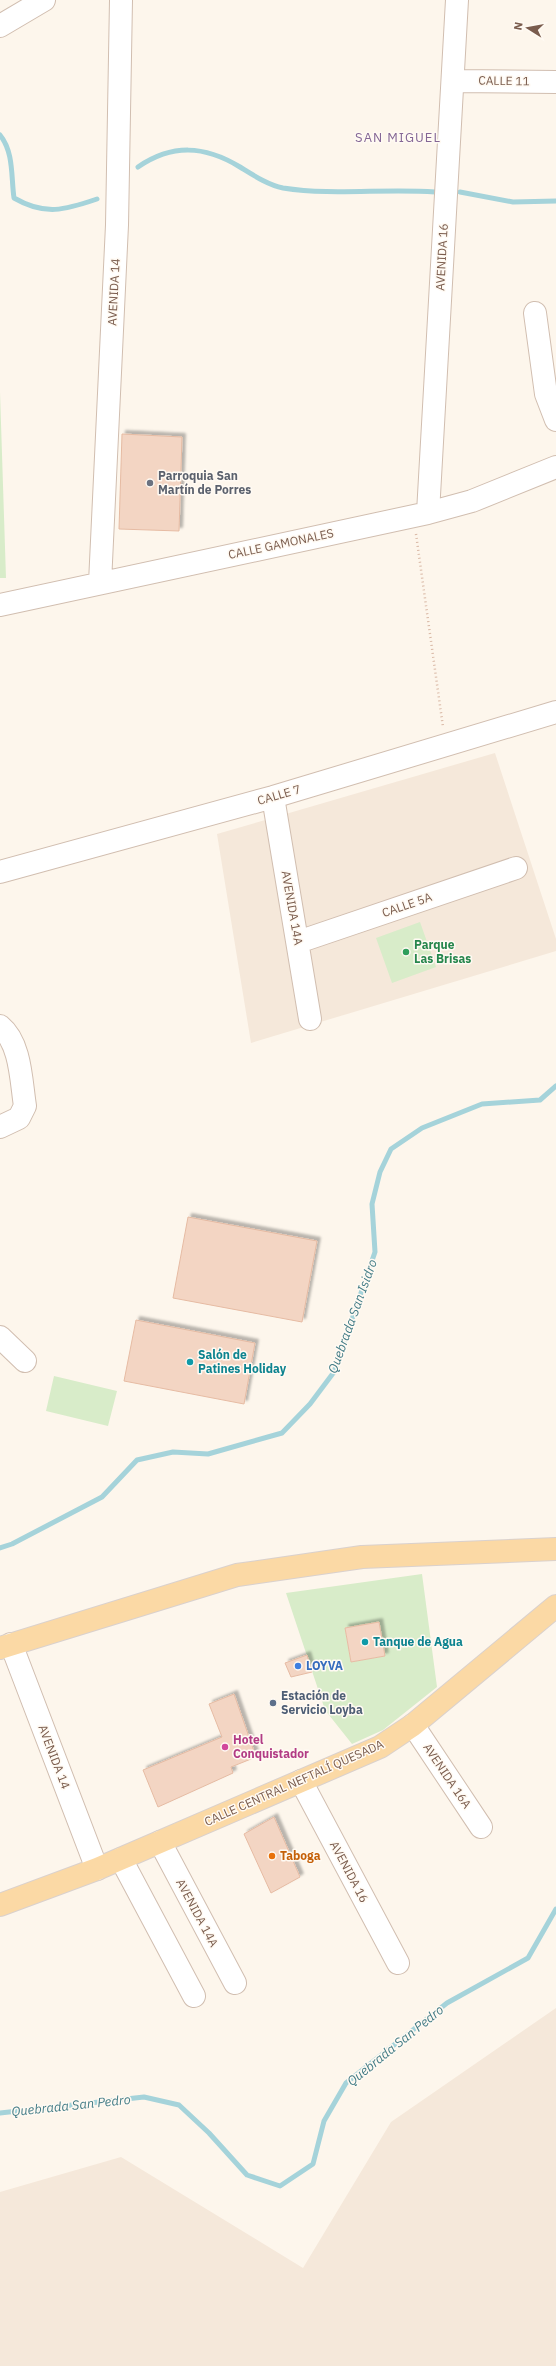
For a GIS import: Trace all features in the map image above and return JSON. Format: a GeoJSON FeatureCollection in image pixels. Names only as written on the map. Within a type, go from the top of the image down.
{"type":"FeatureCollection","features":[{"type":"Feature","properties":{"kind":"main road"},"geometry":{"type":"LineString","coordinates":[[6,1646],[237,1575],[362,1558],[554,1550]]}},
{"type":"Feature","properties":{"kind":"main road","name":"CALLE CENTRAL NEFTALÍ QUESADA"},"geometry":{"type":"LineString","coordinates":[[0,1905],[97,1869],[380,1747],[413,1725],[556,1606]]}},
{"type":"Feature","properties":{"kind":"street"},"geometry":{"type":"LineString","coordinates":[[0,26],[44,0]]}},
{"type":"Feature","properties":{"kind":"street","name":"AVENIDA 14"},"geometry":{"type":"LineString","coordinates":[[100,583],[117,225],[121,0]]}},
{"type":"Feature","properties":{"kind":"street","name":"AVENIDA 16"},"geometry":{"type":"LineString","coordinates":[[420,515],[457,0]]}},
{"type":"Feature","properties":{"kind":"street","name":"CALLE 11"},"geometry":{"type":"LineString","coordinates":[[452,81],[556,82]]}},
{"type":"Feature","properties":{"kind":"street"},"geometry":{"type":"LineString","coordinates":[[535,313],[546,394],[556,420]]}},
{"type":"Feature","properties":{"kind":"street","name":"CALLE GAMONALES"},"geometry":{"type":"LineString","coordinates":[[0,605],[420,515],[472,501],[556,467]]}},
{"type":"Feature","properties":{"kind":"street","name":"CALLE 7"},"geometry":{"type":"LineString","coordinates":[[0,872],[272,797],[556,712]]}},
{"type":"Feature","properties":{"kind":"street","name":"AVENIDA 14A"},"geometry":{"type":"LineString","coordinates":[[272,797],[310,1019]]}},
{"type":"Feature","properties":{"kind":"street","name":"CALLE 5A"},"geometry":{"type":"LineString","coordinates":[[298,942],[516,868]]}},
{"type":"Feature","properties":{"kind":"street"},"geometry":{"type":"LineString","coordinates":[[0,1026],[6,1031],[14,1045],[26,1106],[19,1118],[0,1127]]}},
{"type":"Feature","properties":{"kind":"street"},"geometry":{"type":"LineString","coordinates":[[0,1337],[25,1361]]}},
{"type":"Feature","properties":{"kind":"street","name":"AVENIDA 14"},"geometry":{"type":"LineString","coordinates":[[6,1646],[97,1869]]}},
{"type":"Feature","properties":{"kind":"street","name":"AVENIDA 16A"},"geometry":{"type":"LineString","coordinates":[[413,1725],[481,1827]]}},
{"type":"Feature","properties":{"kind":"street","name":"AVENIDA 16"},"geometry":{"type":"LineString","coordinates":[[301,1781],[398,1963]]}},
{"type":"Feature","properties":{"kind":"street","name":"AVENIDA 14A"},"geometry":{"type":"LineString","coordinates":[[160,1842],[234,1983]]}},
{"type":"Feature","properties":{"kind":"street"},"geometry":{"type":"LineString","coordinates":[[121,1859],[194,1996]]}},
{"type":"Feature","properties":{"kind":"path"},"geometry":{"type":"LineString","coordinates":[[420,515],[446,745]]}},
{"type":"Feature","properties":{"kind":"shaded area"},"geometry":{"type":"Polygon","coordinates":[[[495,753],[556,939],[556,951],[251,1043],[217,834],[495,753]]]}},
{"type":"Feature","properties":{"kind":"shaded area"},"geometry":{"type":"Polygon","coordinates":[[[556,2008],[556,2366],[0,2366],[0,2192],[121,2157],[303,2268],[391,2122],[556,2008]]]}},
{"type":"Feature","properties":{"kind":"green space"},"geometry":{"type":"Polygon","coordinates":[[[0,392],[6,578],[0,578],[0,392]]]}},
{"type":"Feature","properties":{"kind":"green space","name":"Parque Las Brisas"},"geometry":{"type":"Polygon","coordinates":[[[420,922],[436,967],[392,983],[376,938],[420,922]]]}},
{"type":"Feature","properties":{"kind":"green space"},"geometry":{"type":"Polygon","coordinates":[[[54,1376],[117,1391],[108,1426],[46,1411],[54,1376]]]}},
{"type":"Feature","properties":{"kind":"green space"},"geometry":{"type":"Polygon","coordinates":[[[422,1574],[437,1687],[383,1730],[352,1744],[325,1710],[286,1593],[422,1574]],[[379,1622],[345,1628],[351,1662],[385,1656],[379,1622]]]}},
{"type":"Feature","properties":{"kind":"building","name":"Parroquia San Martín de Porres"},"geometry":{"type":"Polygon","coordinates":[[[122,434],[182,437],[179,531],[119,529],[122,434]]]}},
{"type":"Feature","properties":{"kind":"building"},"geometry":{"type":"Polygon","coordinates":[[[188,1217],[317,1241],[302,1322],[173,1298],[188,1217]]]}},
{"type":"Feature","properties":{"kind":"building","name":"Salón de Patines Holiday"},"geometry":{"type":"Polygon","coordinates":[[[136,1320],[255,1343],[244,1404],[124,1381],[136,1320]]]}},
{"type":"Feature","properties":{"kind":"building","name":"Tanque de Agua"},"geometry":{"type":"Polygon","coordinates":[[[379,1622],[385,1656],[351,1662],[345,1628],[379,1622]]]}},
{"type":"Feature","properties":{"kind":"building","name":"LOYVA"},"geometry":{"type":"Polygon","coordinates":[[[307,1655],[312,1672],[291,1677],[285,1663],[307,1655]]]}},
{"type":"Feature","properties":{"kind":"building","name":"Hotel Conquistador"},"geometry":{"type":"Polygon","coordinates":[[[234,1694],[256,1757],[231,1767],[233,1773],[158,1807],[143,1770],[222,1737],[209,1704],[234,1694]]]}},
{"type":"Feature","properties":{"kind":"building","name":"Taboga"},"geometry":{"type":"Polygon","coordinates":[[[274,1817],[300,1877],[271,1893],[244,1834],[274,1817]]]}},
{"type":"Feature","properties":{"kind":"waterway"},"geometry":{"type":"LineString","coordinates":[[0,135],[8,149],[10,157],[14,198],[25,204],[45,209],[65,208],[97,199]]}},
{"type":"Feature","properties":{"kind":"waterway"},"geometry":{"type":"LineString","coordinates":[[138,167],[163,154],[188,150],[201,151],[214,154],[227,160],[277,187],[340,192],[435,192]]}},
{"type":"Feature","properties":{"kind":"waterway"},"geometry":{"type":"LineString","coordinates":[[460,192],[513,202],[556,201]]}},
{"type":"Feature","properties":{"kind":"waterway","name":"Quebrada San Isidro"},"geometry":{"type":"LineString","coordinates":[[0,1548],[12,1544],[102,1497],[137,1460],[173,1452],[208,1454],[282,1433],[310,1404],[334,1372],[375,1252],[372,1204],[380,1172],[391,1149],[422,1128],[482,1104],[540,1100],[556,1086]]}},
{"type":"Feature","properties":{"kind":"waterway","name":"Quebrada San Pedro"},"geometry":{"type":"LineString","coordinates":[[0,2113],[144,2097],[179,2105],[209,2133],[247,2175],[280,2186],[313,2164],[324,2121],[346,2083],[447,2003],[528,1958],[556,1909]]}},
{"type":"Feature","properties":{"kind":"place","name":"Parroquia San Martín de Porres"},"geometry":{"type":"Point","coordinates":[150,483]}},
{"type":"Feature","properties":{"kind":"place","name":"Parque Las Brisas"},"geometry":{"type":"Point","coordinates":[406,952]}},
{"type":"Feature","properties":{"kind":"place","name":"Salón de Patines Holiday"},"geometry":{"type":"Point","coordinates":[190,1362]}},
{"type":"Feature","properties":{"kind":"place","name":"Tanque de Agua"},"geometry":{"type":"Point","coordinates":[365,1642]}},
{"type":"Feature","properties":{"kind":"place","name":"LOYVA"},"geometry":{"type":"Point","coordinates":[298,1666]}},
{"type":"Feature","properties":{"kind":"place","name":"Estación de Servicio Loyba"},"geometry":{"type":"Point","coordinates":[273,1703]}},
{"type":"Feature","properties":{"kind":"place","name":"Hotel Conquistador"},"geometry":{"type":"Point","coordinates":[225,1747]}},
{"type":"Feature","properties":{"kind":"place","name":"Taboga"},"geometry":{"type":"Point","coordinates":[272,1856]}},
{"type":"Feature","properties":{"kind":"district","name":"SAN MIGUEL"},"geometry":{"type":"Point","coordinates":[398,137]}}]}
